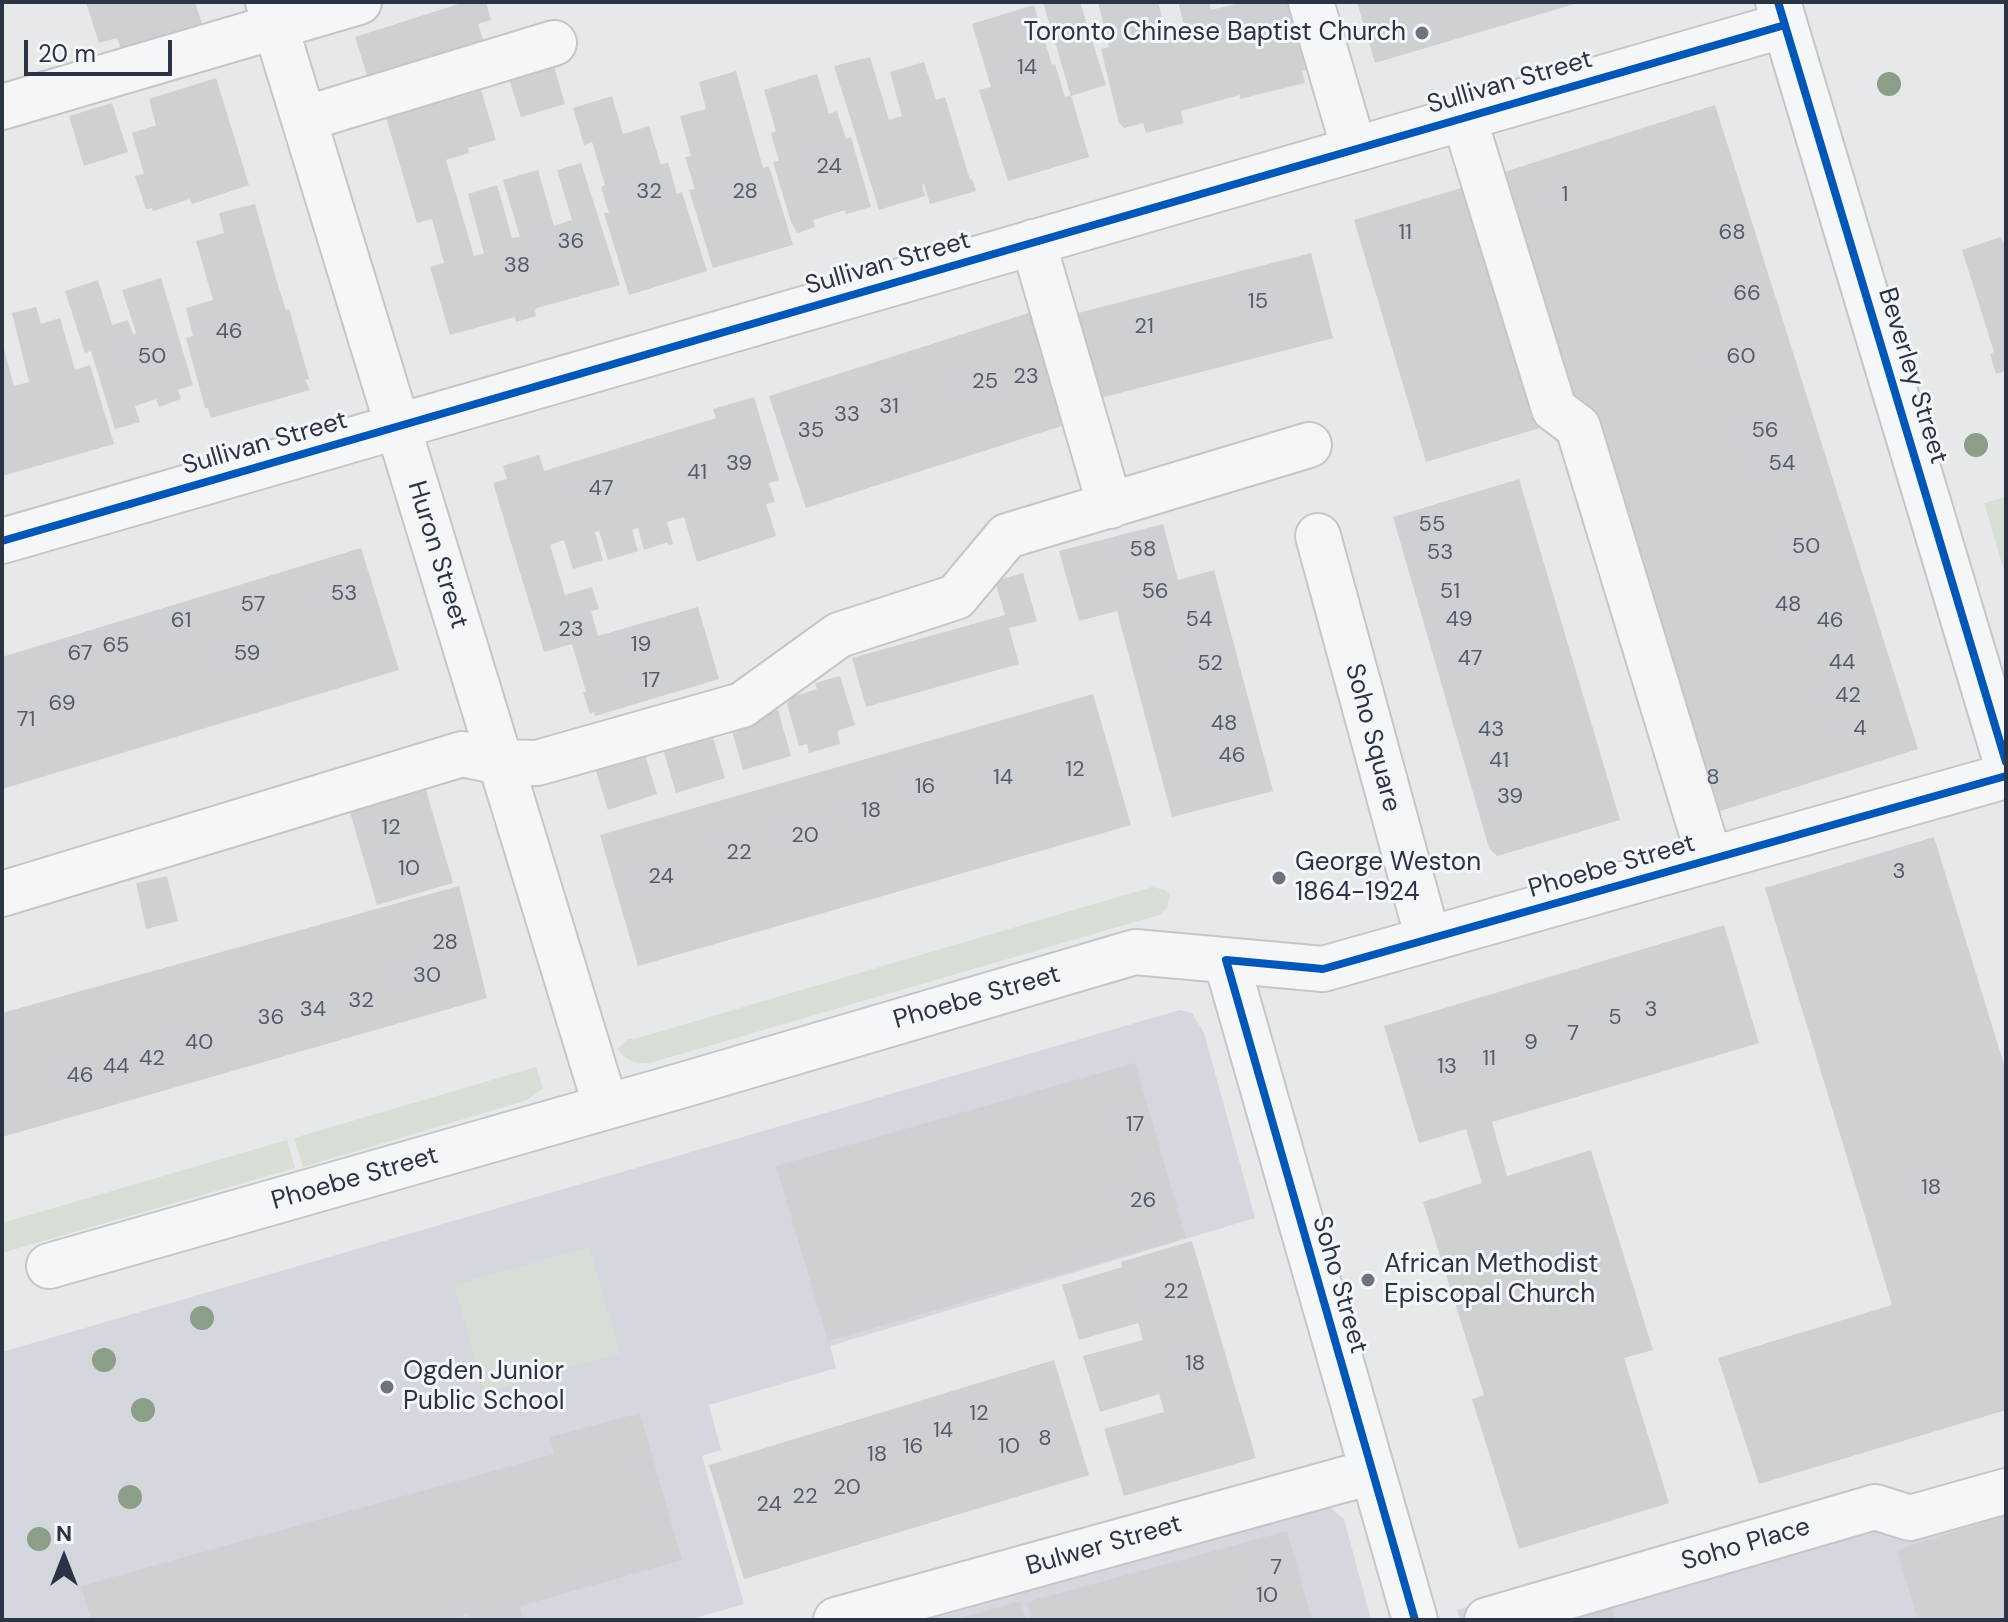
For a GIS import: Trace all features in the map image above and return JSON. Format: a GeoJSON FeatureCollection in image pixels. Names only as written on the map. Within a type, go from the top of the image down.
{"type":"FeatureCollection","features":[{"type":"Feature","properties":{"kind":"street"},"geometry":{"type":"LineString","coordinates":[[2,107],[272,14],[359,2]]}},
{"type":"Feature","properties":{"kind":"street"},"geometry":{"type":"LineString","coordinates":[[1311,2],[1354,149]]}},
{"type":"Feature","properties":{"kind":"street","name":"Huron Street"},"geometry":{"type":"LineString","coordinates":[[272,14],[606,1107]]}},
{"type":"Feature","properties":{"kind":"street","name":"Sullivan Street"},"geometry":{"type":"LineString","coordinates":[[2,541],[1464,118],[1782,14]]}},
{"type":"Feature","properties":{"kind":"street","name":"Beverley Street"},"geometry":{"type":"LineString","coordinates":[[1782,14],[1995,681],[2006,762]]}},
{"type":"Feature","properties":{"kind":"street"},"geometry":{"type":"LineString","coordinates":[[304,119],[554,43]]}},
{"type":"Feature","properties":{"kind":"street"},"geometry":{"type":"LineString","coordinates":[[1464,118],[1554,409],[1578,427],[1710,860]]}},
{"type":"Feature","properties":{"kind":"street"},"geometry":{"type":"LineString","coordinates":[[1033,242],[1110,506]]}},
{"type":"Feature","properties":{"kind":"street"},"geometry":{"type":"LineString","coordinates":[[2,894],[462,754],[500,762],[537,763],[742,705],[839,635],[956,597],[1007,536],[1309,445]]}},
{"type":"Feature","properties":{"kind":"street","name":"Soho Square"},"geometry":{"type":"LineString","coordinates":[[1318,536],[1428,939]]}},
{"type":"Feature","properties":{"kind":"street","name":"Phoebe Street"},"geometry":{"type":"LineString","coordinates":[[49,1266],[1135,952],[1323,969],[2006,776]]}},
{"type":"Feature","properties":{"kind":"street","name":"Soho Street"},"geometry":{"type":"LineString","coordinates":[[1226,960],[1415,1620]]}},
{"type":"Feature","properties":{"kind":"street","name":"Bulwer Street"},"geometry":{"type":"LineString","coordinates":[[836,1620],[1371,1472]]}},
{"type":"Feature","properties":{"kind":"street","name":"Soho Place"},"geometry":{"type":"LineString","coordinates":[[1487,1620],[1875,1507],[1910,1518],[2006,1491]]}},
{"type":"Feature","properties":{"kind":"shaded area"},"geometry":{"type":"Polygon","coordinates":[[[2006,497],[2006,577],[1984,503],[2006,497]]]}},
{"type":"Feature","properties":{"kind":"shaded area"},"geometry":{"type":"Polygon","coordinates":[[[1152,887],[1170,894],[1167,908],[1159,915],[653,1062],[633,1062],[617,1049],[628,1039],[1152,887]]]}},
{"type":"Feature","properties":{"kind":"shaded area","name":"Ogden Junior Public School"},"geometry":{"type":"Polygon","coordinates":[[[1180,1010],[1192,1013],[1204,1033],[1255,1218],[830,1346],[836,1368],[709,1405],[721,1450],[702,1456],[744,1604],[688,1620],[2,1620],[2,1352],[1180,1010]]]}},
{"type":"Feature","properties":{"kind":"shaded area"},"geometry":{"type":"Polygon","coordinates":[[[536,1067],[543,1088],[527,1100],[303,1167],[294,1138],[536,1067]]]}},
{"type":"Feature","properties":{"kind":"shaded area"},"geometry":{"type":"Polygon","coordinates":[[[287,1140],[295,1168],[2,1253],[2,1223],[287,1140]]]}},
{"type":"Feature","properties":{"kind":"shaded area"},"geometry":{"type":"Polygon","coordinates":[[[589,1247],[620,1353],[485,1392],[454,1285],[589,1247]]]}},
{"type":"Feature","properties":{"kind":"shaded area"},"geometry":{"type":"Polygon","coordinates":[[[2006,1477],[2006,1620],[1460,1620],[1457,1610],[1885,1487],[1915,1503],[2006,1477]]]}},
{"type":"Feature","properties":{"kind":"shaded area"},"geometry":{"type":"Polygon","coordinates":[[[1327,1505],[1344,1519],[1371,1620],[928,1620],[1327,1505]]]}},
{"type":"Feature","properties":{"kind":"building"},"geometry":{"type":"Polygon","coordinates":[[[86,2],[195,2],[204,30],[123,55],[117,38],[99,43],[86,2]]]}},
{"type":"Feature","properties":{"kind":"building"},"geometry":{"type":"Polygon","coordinates":[[[465,2],[486,2],[491,20],[478,24],[484,42],[372,91],[355,37],[465,2]]]}},
{"type":"Feature","properties":{"kind":"building"},"geometry":{"type":"Polygon","coordinates":[[[1043,2],[1080,2],[1106,85],[1071,96],[1043,2]]]}},
{"type":"Feature","properties":{"kind":"building"},"geometry":{"type":"Polygon","coordinates":[[[1098,2],[1158,2],[1167,38],[1186,33],[1178,2],[1209,2],[1211,10],[1244,2],[1293,2],[1310,69],[1302,71],[1305,83],[1240,99],[1240,95],[1181,111],[1184,123],[1146,133],[1143,123],[1124,128],[1119,123],[1101,49],[1109,47],[1098,2]]]}},
{"type":"Feature","properties":{"kind":"building","name":"Toronto Chinese Baptist Church"},"geometry":{"type":"Polygon","coordinates":[[[1357,2],[1577,2],[1578,3],[1375,63],[1357,2]]]}},
{"type":"Feature","properties":{"kind":"building"},"geometry":{"type":"Polygon","coordinates":[[[1034,5],[1065,97],[1071,95],[1089,157],[1008,181],[979,90],[991,87],[972,24],[1034,5]]]}},
{"type":"Feature","properties":{"kind":"building"},"geometry":{"type":"Polygon","coordinates":[[[550,53],[565,104],[521,117],[505,66],[550,53]]]}},
{"type":"Feature","properties":{"kind":"building"},"geometry":{"type":"Polygon","coordinates":[[[870,57],[889,120],[902,116],[890,72],[924,62],[936,100],[945,97],[976,191],[930,204],[924,184],[925,196],[879,210],[834,66],[870,57]]]}},
{"type":"Feature","properties":{"kind":"building"},"geometry":{"type":"Polygon","coordinates":[[[736,71],[763,168],[769,166],[793,245],[713,268],[689,190],[695,189],[685,157],[691,156],[680,116],[706,109],[699,82],[736,71]]]}},
{"type":"Feature","properties":{"kind":"building"},"geometry":{"type":"Polygon","coordinates":[[[817,74],[829,114],[837,111],[846,139],[851,137],[871,207],[846,214],[845,210],[813,220],[815,227],[797,233],[773,162],[779,161],[771,133],[776,131],[764,90],[817,74]]]}},
{"type":"Feature","properties":{"kind":"building"},"geometry":{"type":"Polygon","coordinates":[[[216,78],[249,185],[192,204],[190,199],[153,211],[152,208],[146,209],[135,176],[144,174],[132,133],[156,125],[149,99],[216,78]]]}},
{"type":"Feature","properties":{"kind":"building"},"geometry":{"type":"Polygon","coordinates":[[[481,90],[496,140],[468,148],[469,153],[446,160],[474,256],[484,253],[468,194],[497,185],[512,238],[520,237],[503,180],[538,170],[554,226],[572,220],[557,170],[581,163],[620,285],[537,308],[536,316],[516,322],[515,317],[450,335],[430,267],[444,263],[432,219],[417,223],[385,114],[481,90]]]}},
{"type":"Feature","properties":{"kind":"building"},"geometry":{"type":"Polygon","coordinates":[[[612,96],[623,134],[649,126],[661,165],[668,162],[677,194],[682,192],[707,271],[629,295],[604,213],[609,213],[601,187],[605,185],[592,142],[584,145],[573,108],[612,96]]]}},
{"type":"Feature","properties":{"kind":"building"},"geometry":{"type":"Polygon","coordinates":[[[112,103],[128,152],[84,166],[69,116],[112,103]]]}},
{"type":"Feature","properties":{"kind":"building"},"geometry":{"type":"Polygon","coordinates":[[[1715,105],[1918,749],[1707,815],[1504,172],[1715,105]]]}},
{"type":"Feature","properties":{"kind":"building"},"geometry":{"type":"Polygon","coordinates":[[[1468,186],[1540,428],[1426,462],[1354,220],[1468,186]]]}},
{"type":"Feature","properties":{"kind":"building"},"geometry":{"type":"Polygon","coordinates":[[[255,204],[286,310],[289,309],[310,390],[211,418],[208,408],[205,408],[186,338],[193,336],[186,308],[213,300],[196,241],[224,233],[219,213],[255,204]]]}},
{"type":"Feature","properties":{"kind":"building"},"geometry":{"type":"Polygon","coordinates":[[[2001,237],[2006,249],[2006,371],[1996,374],[1990,354],[1994,352],[1962,250],[2001,237]]]}},
{"type":"Feature","properties":{"kind":"building"},"geometry":{"type":"Polygon","coordinates":[[[1311,253],[1333,338],[1100,398],[1078,313],[1311,253]]]}},
{"type":"Feature","properties":{"kind":"building"},"geometry":{"type":"Polygon","coordinates":[[[161,278],[193,385],[178,390],[181,399],[159,407],[156,399],[135,406],[140,422],[115,429],[91,351],[85,353],[65,291],[98,280],[112,325],[128,320],[133,334],[136,333],[122,290],[161,278]]]}},
{"type":"Feature","properties":{"kind":"building"},"geometry":{"type":"Polygon","coordinates":[[[36,307],[41,324],[60,318],[75,370],[90,365],[114,444],[2,476],[2,342],[14,386],[29,382],[12,313],[36,307]]]}},
{"type":"Feature","properties":{"kind":"building"},"geometry":{"type":"Polygon","coordinates":[[[1035,311],[1071,423],[806,508],[769,396],[1035,311]]]}},
{"type":"Feature","properties":{"kind":"building"},"geometry":{"type":"Polygon","coordinates":[[[754,397],[779,480],[769,483],[775,502],[766,504],[776,536],[697,562],[684,517],[667,522],[673,544],[668,545],[668,542],[644,550],[638,528],[632,530],[638,551],[608,560],[599,531],[595,532],[603,560],[573,569],[564,540],[550,545],[565,595],[592,587],[599,609],[591,611],[598,636],[698,607],[719,679],[595,716],[594,712],[590,714],[572,644],[544,652],[493,483],[507,479],[503,466],[539,455],[544,471],[716,418],[713,409],[754,397]]]}},
{"type":"Feature","properties":{"kind":"building"},"geometry":{"type":"Polygon","coordinates":[[[1519,479],[1620,820],[1497,856],[1489,848],[1393,517],[1519,479]]]}},
{"type":"Feature","properties":{"kind":"building"},"geometry":{"type":"Polygon","coordinates":[[[1163,524],[1178,580],[1214,570],[1273,791],[1172,817],[1117,611],[1079,621],[1059,551],[1163,524]]]}},
{"type":"Feature","properties":{"kind":"building"},"geometry":{"type":"Polygon","coordinates":[[[361,548],[399,670],[2,789],[2,657],[361,548]]]}},
{"type":"Feature","properties":{"kind":"building"},"geometry":{"type":"Polygon","coordinates":[[[1023,573],[1037,621],[1009,628],[1019,664],[866,707],[852,658],[1005,615],[995,581],[1023,573]]]}},
{"type":"Feature","properties":{"kind":"building"},"geometry":{"type":"Polygon","coordinates":[[[840,676],[855,725],[837,731],[840,744],[809,753],[807,744],[799,746],[787,704],[792,697],[817,689],[815,683],[840,676]]]}},
{"type":"Feature","properties":{"kind":"building"},"geometry":{"type":"Polygon","coordinates":[[[1093,694],[1131,825],[638,966],[600,835],[1093,694]]]}},
{"type":"Feature","properties":{"kind":"building"},"geometry":{"type":"Polygon","coordinates":[[[778,710],[791,756],[743,770],[730,724],[778,710]]]}},
{"type":"Feature","properties":{"kind":"building"},"geometry":{"type":"Polygon","coordinates":[[[710,728],[725,778],[676,793],[661,742],[710,728]]]}},
{"type":"Feature","properties":{"kind":"building"},"geometry":{"type":"Polygon","coordinates":[[[643,749],[657,794],[608,810],[594,765],[643,749]]]}},
{"type":"Feature","properties":{"kind":"building"},"geometry":{"type":"Polygon","coordinates":[[[424,783],[453,883],[377,905],[348,805],[424,783]]]}},
{"type":"Feature","properties":{"kind":"building"},"geometry":{"type":"Polygon","coordinates":[[[1934,837],[2006,1071],[2006,1410],[1759,1484],[1718,1358],[1892,1305],[1765,888],[1934,837]]]}},
{"type":"Feature","properties":{"kind":"building"},"geometry":{"type":"Polygon","coordinates":[[[167,876],[178,921],[146,929],[136,883],[167,876]]]}},
{"type":"Feature","properties":{"kind":"building"},"geometry":{"type":"Polygon","coordinates":[[[459,886],[487,998],[2,1137],[2,1013],[459,886]]]}},
{"type":"Feature","properties":{"kind":"building"},"geometry":{"type":"Polygon","coordinates":[[[1724,925],[1759,1043],[1492,1122],[1507,1176],[1591,1150],[1653,1350],[1624,1358],[1669,1503],[1519,1549],[1472,1399],[1484,1395],[1423,1202],[1482,1183],[1466,1129],[1419,1143],[1384,1026],[1724,925]]]}},
{"type":"Feature","properties":{"kind":"building"},"geometry":{"type":"Polygon","coordinates":[[[1135,1063],[1186,1238],[828,1341],[776,1166],[1135,1063]]]}},
{"type":"Feature","properties":{"kind":"building"},"geometry":{"type":"Polygon","coordinates":[[[1192,1241],[1256,1458],[1124,1496],[1104,1429],[1164,1412],[1159,1394],[1100,1412],[1083,1356],[1143,1340],[1140,1329],[1138,1323],[1079,1340],[1062,1285],[1122,1267],[1121,1262],[1192,1241]]]}},
{"type":"Feature","properties":{"kind":"building"},"geometry":{"type":"Polygon","coordinates":[[[1054,1360],[1089,1475],[744,1579],[709,1465],[1054,1360]]]}},
{"type":"Feature","properties":{"kind":"building"},"geometry":{"type":"Polygon","coordinates":[[[640,1413],[682,1560],[520,1606],[524,1620],[470,1620],[468,1614],[447,1620],[91,1620],[81,1586],[554,1454],[550,1437],[640,1413]]]}},
{"type":"Feature","properties":{"kind":"building"},"geometry":{"type":"Polygon","coordinates":[[[2006,1515],[2006,1620],[1918,1620],[1897,1550],[2006,1515]]]}},
{"type":"Feature","properties":{"kind":"building"},"geometry":{"type":"Polygon","coordinates":[[[1287,1531],[1312,1620],[1032,1620],[1027,1602],[1287,1531]]]}},
{"type":"Feature","properties":{"kind":"building"},"geometry":{"type":"Polygon","coordinates":[[[1608,1596],[1615,1620],[1529,1620],[1608,1596]]]}},
{"type":"Feature","properties":{"kind":"building"},"geometry":{"type":"Polygon","coordinates":[[[1020,1601],[1026,1620],[958,1620],[958,1619],[1020,1601]]]}},
{"type":"Feature","properties":{"kind":"cycle path"},"geometry":{"type":"LineString","coordinates":[[1778,2],[2006,762]]}},
{"type":"Feature","properties":{"kind":"cycle path"},"geometry":{"type":"LineString","coordinates":[[2,541],[1785,25]]}},
{"type":"Feature","properties":{"kind":"cycle path"},"geometry":{"type":"LineString","coordinates":[[1415,1620],[1226,960],[1323,969],[2006,776]]}},
{"type":"Feature","properties":{"kind":"place","name":"Toronto Chinese Baptist Church"},"geometry":{"type":"Point","coordinates":[1422,33]}},
{"type":"Feature","properties":{"kind":"place","name":"George Weston 1864-1924"},"geometry":{"type":"Point","coordinates":[1279,878]}},
{"type":"Feature","properties":{"kind":"place","name":"African Methodist Episcopal Church"},"geometry":{"type":"Point","coordinates":[1368,1280]}},
{"type":"Feature","properties":{"kind":"place","name":"Ogden Junior Public School"},"geometry":{"type":"Point","coordinates":[387,1387]}}]}
